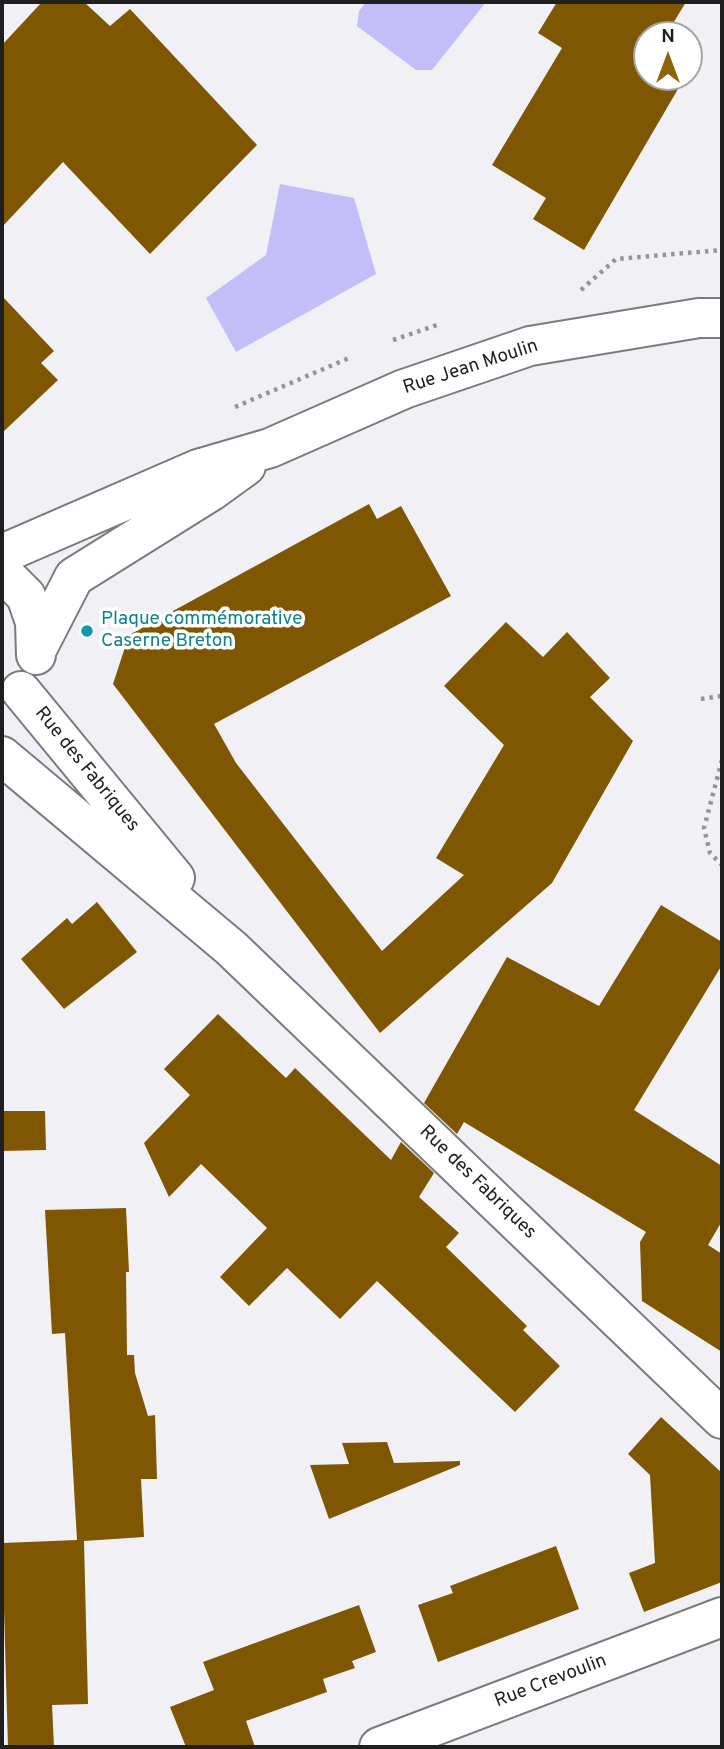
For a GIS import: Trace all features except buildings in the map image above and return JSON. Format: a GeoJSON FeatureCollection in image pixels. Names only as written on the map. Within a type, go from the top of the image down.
{"type":"FeatureCollection","features":[{"type":"Feature","properties":{"kind":"street","name":"Rue Jean Moulin"},"geometry":{"type":"LineString","coordinates":[[2,554],[198,469],[270,448],[404,389],[530,346],[699,318],[722,318]]}},
{"type":"Feature","properties":{"kind":"street","name":"Rue Jean Moulin"},"geometry":{"type":"LineString","coordinates":[[11,700],[32,670],[37,649],[74,578],[210,492],[270,448]]}},
{"type":"Feature","properties":{"kind":"street"},"geometry":{"type":"LineString","coordinates":[[2,572],[26,596],[35,622],[37,649]]}},
{"type":"Feature","properties":{"kind":"street","name":"Rue des Fabriques"},"geometry":{"type":"LineString","coordinates":[[11,700],[232,948]]}},
{"type":"Feature","properties":{"kind":"street","name":"Rue des Fabriques"},"geometry":{"type":"LineString","coordinates":[[2,757],[232,948],[722,1419]]}},
{"type":"Feature","properties":{"kind":"street","name":"Rue Crevoulin"},"geometry":{"type":"LineString","coordinates":[[379,1747],[722,1617]]}},
{"type":"Feature","properties":{"kind":"path"},"geometry":{"type":"LineString","coordinates":[[701,699],[722,696]]}},
{"type":"Feature","properties":{"kind":"path"},"geometry":{"type":"LineString","coordinates":[[722,760],[704,828],[710,853],[722,865]]}},
{"type":"Feature","properties":{"kind":"shaded area"},"geometry":{"type":"Polygon","coordinates":[[[366,2],[486,2],[432,70],[416,70],[357,26],[359,11],[366,2]]]}},
{"type":"Feature","properties":{"kind":"shaded area"},"geometry":{"type":"Polygon","coordinates":[[[280,184],[354,198],[376,274],[236,352],[206,298],[266,255],[280,184]]]}},
{"type":"Feature","properties":{"kind":"place","name":"Plaque commémorative Caserne Breton"},"geometry":{"type":"Point","coordinates":[87,631]}}]}
